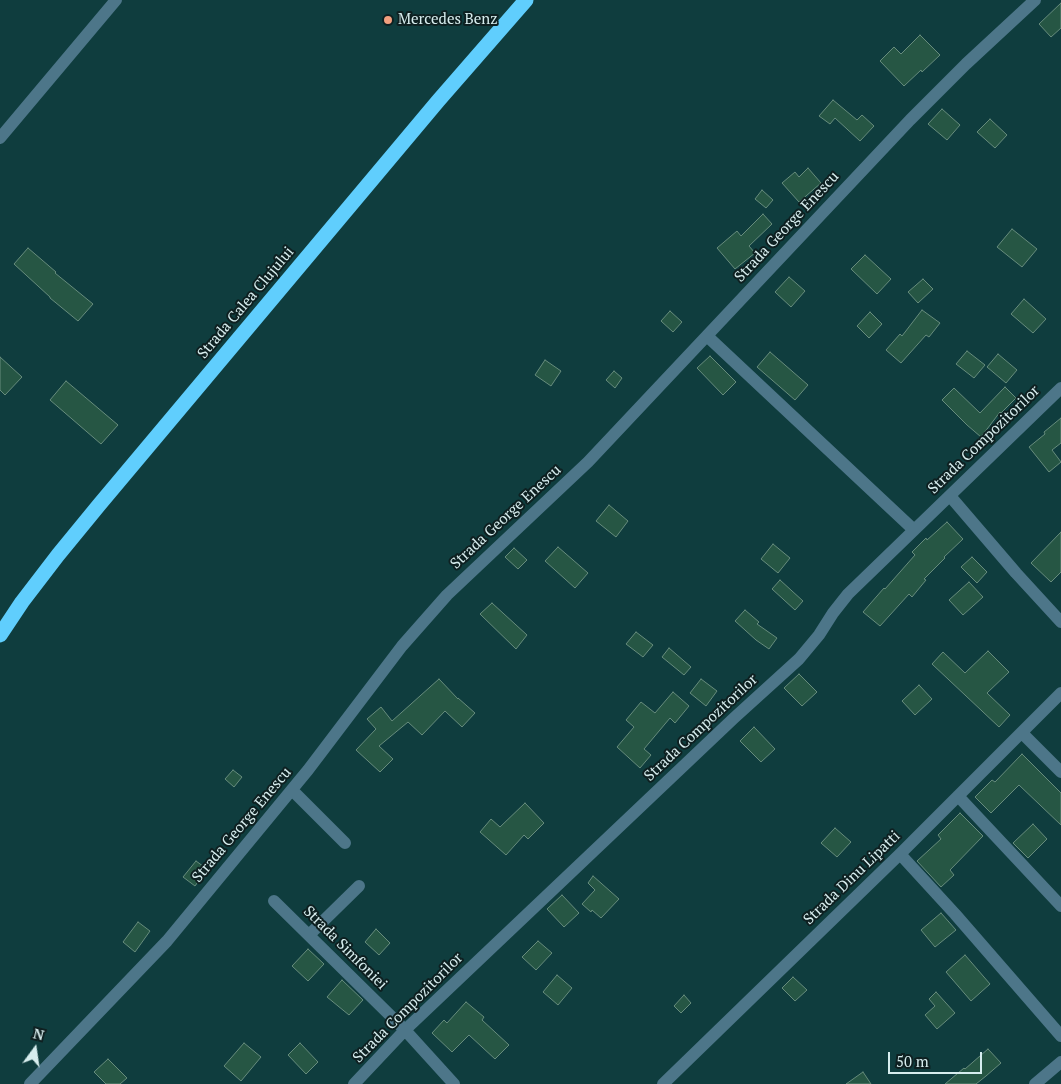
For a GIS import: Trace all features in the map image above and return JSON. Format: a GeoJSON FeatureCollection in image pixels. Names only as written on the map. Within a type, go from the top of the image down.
{"type":"FeatureCollection","features":[{"type":"Feature","properties":{"kind":"highway","name":"Strada Calea Clujului"},"geometry":{"type":"LineString","coordinates":[[0,635],[34,587],[99,505],[438,101],[526,0]]}},
{"type":"Feature","properties":{"kind":"street"},"geometry":{"type":"LineString","coordinates":[[0,138],[116,0]]}},
{"type":"Feature","properties":{"kind":"street","name":"Strada George Enescu"},"geometry":{"type":"LineString","coordinates":[[30,1084],[167,941],[292,790],[402,646],[447,595],[588,462],[924,106],[1034,0]]}},
{"type":"Feature","properties":{"kind":"street"},"geometry":{"type":"LineString","coordinates":[[707,336],[914,530]]}},
{"type":"Feature","properties":{"kind":"street","name":"Strada Compozitorilor"},"geometry":{"type":"LineString","coordinates":[[354,1084],[405,1030],[734,718],[799,659],[819,635],[833,612],[848,594],[1061,388]]}},
{"type":"Feature","properties":{"kind":"street"},"geometry":{"type":"LineString","coordinates":[[950,496],[1061,622]]}},
{"type":"Feature","properties":{"kind":"street","name":"Strada Dinu Lipatti"},"geometry":{"type":"LineString","coordinates":[[663,1084],[900,854],[1061,693]]}},
{"type":"Feature","properties":{"kind":"street"},"geometry":{"type":"LineString","coordinates":[[1022,733],[1061,772]]}},
{"type":"Feature","properties":{"kind":"street"},"geometry":{"type":"LineString","coordinates":[[292,790],[345,843]]}},
{"type":"Feature","properties":{"kind":"street"},"geometry":{"type":"LineString","coordinates":[[958,796],[1061,906]]}},
{"type":"Feature","properties":{"kind":"street"},"geometry":{"type":"LineString","coordinates":[[900,854],[1061,1036]]}},
{"type":"Feature","properties":{"kind":"street"},"geometry":{"type":"LineString","coordinates":[[309,935],[359,886]]}},
{"type":"Feature","properties":{"kind":"street","name":"Strada Simfoniei"},"geometry":{"type":"LineString","coordinates":[[274,901],[405,1030],[454,1084]]}},
{"type":"Feature","properties":{"kind":"street"},"geometry":{"type":"LineString","coordinates":[[1034,1084],[1061,1062]]}},
{"type":"Feature","properties":{"kind":"building"},"geometry":{"type":"Polygon","coordinates":[[[1061,3],[1061,28],[1051,37],[1039,24],[1061,3]]]}},
{"type":"Feature","properties":{"kind":"building"},"geometry":{"type":"Polygon","coordinates":[[[920,35],[940,55],[904,86],[880,61],[894,47],[901,54],[920,35]]]}},
{"type":"Feature","properties":{"kind":"building"},"geometry":{"type":"Polygon","coordinates":[[[833,100],[857,120],[862,115],[874,126],[860,141],[835,118],[830,124],[819,116],[833,100]]]}},
{"type":"Feature","properties":{"kind":"building"},"geometry":{"type":"Polygon","coordinates":[[[942,109],[960,125],[947,140],[928,124],[942,109]]]}},
{"type":"Feature","properties":{"kind":"building"},"geometry":{"type":"Polygon","coordinates":[[[990,119],[1007,135],[995,148],[977,132],[990,119]]]}},
{"type":"Feature","properties":{"kind":"building"},"geometry":{"type":"Polygon","coordinates":[[[808,168],[821,183],[799,202],[782,183],[795,172],[799,177],[808,168]]]}},
{"type":"Feature","properties":{"kind":"building"},"geometry":{"type":"Polygon","coordinates":[[[762,190],[773,200],[766,208],[755,199],[762,190]]]}},
{"type":"Feature","properties":{"kind":"building"},"geometry":{"type":"Polygon","coordinates":[[[763,214],[772,224],[749,246],[755,253],[735,269],[717,248],[737,231],[741,236],[763,214]]]}},
{"type":"Feature","properties":{"kind":"building"},"geometry":{"type":"Polygon","coordinates":[[[1012,229],[1037,249],[1022,267],[997,247],[1012,229]]]}},
{"type":"Feature","properties":{"kind":"building"},"geometry":{"type":"Polygon","coordinates":[[[28,248],[93,304],[78,321],[14,264],[28,248]]]}},
{"type":"Feature","properties":{"kind":"building"},"geometry":{"type":"Polygon","coordinates":[[[865,255],[891,279],[877,294],[851,269],[865,255]]]}},
{"type":"Feature","properties":{"kind":"building"},"geometry":{"type":"Polygon","coordinates":[[[789,277],[805,291],[791,307],[775,292],[789,277]]]}},
{"type":"Feature","properties":{"kind":"building"},"geometry":{"type":"Polygon","coordinates":[[[923,279],[933,289],[918,303],[908,292],[923,279]]]}},
{"type":"Feature","properties":{"kind":"building"},"geometry":{"type":"Polygon","coordinates":[[[1024,299],[1046,319],[1033,333],[1011,314],[1024,299]]]}},
{"type":"Feature","properties":{"kind":"building"},"geometry":{"type":"Polygon","coordinates":[[[922,310],[940,323],[929,337],[926,335],[901,363],[886,350],[900,334],[902,336],[922,310]]]}},
{"type":"Feature","properties":{"kind":"building"},"geometry":{"type":"Polygon","coordinates":[[[670,311],[682,322],[673,332],[661,321],[670,311]]]}},
{"type":"Feature","properties":{"kind":"building"},"geometry":{"type":"Polygon","coordinates":[[[870,312],[882,324],[869,338],[857,326],[870,312]]]}},
{"type":"Feature","properties":{"kind":"building"},"geometry":{"type":"Polygon","coordinates":[[[967,351],[985,365],[974,378],[956,364],[967,351]]]}},
{"type":"Feature","properties":{"kind":"building"},"geometry":{"type":"Polygon","coordinates":[[[770,352],[808,385],[795,400],[757,367],[770,352]]]}},
{"type":"Feature","properties":{"kind":"building"},"geometry":{"type":"Polygon","coordinates":[[[998,354],[1017,370],[1006,383],[987,367],[998,354]]]}},
{"type":"Feature","properties":{"kind":"building"},"geometry":{"type":"Polygon","coordinates":[[[710,356],[736,382],[723,395],[697,368],[710,356]]]}},
{"type":"Feature","properties":{"kind":"building"},"geometry":{"type":"Polygon","coordinates":[[[0,357],[22,377],[5,395],[0,390],[0,357]]]}},
{"type":"Feature","properties":{"kind":"building"},"geometry":{"type":"Polygon","coordinates":[[[545,360],[561,371],[551,386],[535,375],[545,360]]]}},
{"type":"Feature","properties":{"kind":"building"},"geometry":{"type":"Polygon","coordinates":[[[614,371],[622,378],[615,388],[606,380],[614,371]]]}},
{"type":"Feature","properties":{"kind":"building"},"geometry":{"type":"Polygon","coordinates":[[[66,381],[118,425],[101,444],[50,400],[66,381]]]}},
{"type":"Feature","properties":{"kind":"building"},"geometry":{"type":"Polygon","coordinates":[[[1005,387],[1016,398],[1000,412],[981,437],[942,400],[954,388],[980,413],[1005,387]]]}},
{"type":"Feature","properties":{"kind":"building"},"geometry":{"type":"Polygon","coordinates":[[[1061,418],[1061,443],[1052,450],[1061,462],[1049,472],[1029,447],[1061,418]]]}},
{"type":"Feature","properties":{"kind":"building"},"geometry":{"type":"Polygon","coordinates":[[[609,505],[628,521],[616,537],[596,521],[609,505]]]}},
{"type":"Feature","properties":{"kind":"building"},"geometry":{"type":"Polygon","coordinates":[[[947,522],[963,539],[924,579],[926,580],[912,597],[909,594],[880,626],[863,612],[915,555],[912,552],[926,538],[927,540],[947,522]]]}},
{"type":"Feature","properties":{"kind":"building"},"geometry":{"type":"Polygon","coordinates":[[[1061,532],[1061,572],[1051,582],[1031,563],[1061,532]]]}},
{"type":"Feature","properties":{"kind":"building"},"geometry":{"type":"Polygon","coordinates":[[[773,544],[790,558],[778,573],[761,559],[773,544]]]}},
{"type":"Feature","properties":{"kind":"building"},"geometry":{"type":"Polygon","coordinates":[[[558,547],[588,573],[575,588],[545,561],[558,547]]]}},
{"type":"Feature","properties":{"kind":"building"},"geometry":{"type":"Polygon","coordinates":[[[514,548],[527,560],[518,569],[505,557],[514,548]]]}},
{"type":"Feature","properties":{"kind":"building"},"geometry":{"type":"Polygon","coordinates":[[[972,557],[987,572],[977,583],[961,567],[972,557]]]}},
{"type":"Feature","properties":{"kind":"building"},"geometry":{"type":"Polygon","coordinates":[[[780,580],[803,601],[795,610],[772,589],[780,580]]]}},
{"type":"Feature","properties":{"kind":"building"},"geometry":{"type":"Polygon","coordinates":[[[969,582],[983,597],[963,615],[949,600],[969,582]]]}},
{"type":"Feature","properties":{"kind":"building"},"geometry":{"type":"Polygon","coordinates":[[[492,603],[527,635],[516,649],[480,614],[492,603]]]}},
{"type":"Feature","properties":{"kind":"building"},"geometry":{"type":"Polygon","coordinates":[[[745,610],[759,622],[757,624],[777,638],[769,649],[735,621],[745,610]]]}},
{"type":"Feature","properties":{"kind":"building"},"geometry":{"type":"Polygon","coordinates":[[[636,632],[653,645],[643,657],[626,644],[636,632]]]}},
{"type":"Feature","properties":{"kind":"building"},"geometry":{"type":"Polygon","coordinates":[[[669,648],[691,667],[684,675],[662,657],[669,648]]]}},
{"type":"Feature","properties":{"kind":"building"},"geometry":{"type":"Polygon","coordinates":[[[988,651],[1009,672],[987,693],[1010,715],[999,727],[932,664],[943,652],[965,673],[988,651]]]}},
{"type":"Feature","properties":{"kind":"building"},"geometry":{"type":"Polygon","coordinates":[[[799,674],[817,692],[802,706],[784,688],[799,674]]]}},
{"type":"Feature","properties":{"kind":"building"},"geometry":{"type":"Polygon","coordinates":[[[439,679],[475,713],[462,727],[445,711],[422,735],[408,722],[379,746],[393,759],[380,772],[356,750],[376,729],[367,719],[381,707],[392,721],[439,679]]]}},
{"type":"Feature","properties":{"kind":"building"},"geometry":{"type":"Polygon","coordinates":[[[701,679],[717,691],[706,706],[690,693],[701,679]]]}},
{"type":"Feature","properties":{"kind":"building"},"geometry":{"type":"Polygon","coordinates":[[[919,685],[932,699],[915,715],[902,701],[919,685]]]}},
{"type":"Feature","properties":{"kind":"building"},"geometry":{"type":"Polygon","coordinates":[[[673,692],[689,706],[675,723],[670,718],[644,749],[651,755],[640,768],[617,747],[634,727],[626,720],[641,702],[655,713],[673,692]]]}},
{"type":"Feature","properties":{"kind":"building"},"geometry":{"type":"Polygon","coordinates":[[[754,727],[775,749],[761,762],[740,741],[754,727]]]}},
{"type":"Feature","properties":{"kind":"building"},"geometry":{"type":"Polygon","coordinates":[[[1022,754],[1061,793],[1061,825],[1019,785],[991,813],[975,797],[992,780],[995,782],[1022,754]]]}},
{"type":"Feature","properties":{"kind":"building"},"geometry":{"type":"Polygon","coordinates":[[[233,770],[242,777],[234,787],[225,779],[233,770]]]}},
{"type":"Feature","properties":{"kind":"building"},"geometry":{"type":"Polygon","coordinates":[[[525,803],[544,823],[528,839],[524,835],[506,855],[480,832],[491,819],[500,827],[525,803]]]}},
{"type":"Feature","properties":{"kind":"building"},"geometry":{"type":"Polygon","coordinates":[[[960,813],[983,836],[950,870],[954,875],[941,887],[917,861],[941,839],[938,835],[960,813]]]}},
{"type":"Feature","properties":{"kind":"building"},"geometry":{"type":"Polygon","coordinates":[[[1033,824],[1047,839],[1028,858],[1013,843],[1033,824]]]}},
{"type":"Feature","properties":{"kind":"building"},"geometry":{"type":"Polygon","coordinates":[[[835,828],[851,842],[837,857],[821,843],[835,828]]]}},
{"type":"Feature","properties":{"kind":"building"},"geometry":{"type":"Polygon","coordinates":[[[196,861],[207,869],[195,886],[183,877],[196,861]]]}},
{"type":"Feature","properties":{"kind":"building"},"geometry":{"type":"Polygon","coordinates":[[[593,876],[619,899],[601,918],[582,904],[595,890],[588,883],[593,876]]]}},
{"type":"Feature","properties":{"kind":"building"},"geometry":{"type":"Polygon","coordinates":[[[562,895],[579,913],[564,927],[547,909],[562,895]]]}},
{"type":"Feature","properties":{"kind":"building"},"geometry":{"type":"Polygon","coordinates":[[[941,913],[956,930],[935,947],[921,930],[941,913]]]}},
{"type":"Feature","properties":{"kind":"building"},"geometry":{"type":"Polygon","coordinates":[[[138,922],[150,931],[135,952],[123,942],[138,922]]]}},
{"type":"Feature","properties":{"kind":"building"},"geometry":{"type":"Polygon","coordinates":[[[376,929],[390,943],[379,955],[365,942],[376,929]]]}},
{"type":"Feature","properties":{"kind":"building"},"geometry":{"type":"Polygon","coordinates":[[[538,941],[552,953],[536,970],[522,957],[538,941]]]}},
{"type":"Feature","properties":{"kind":"building"},"geometry":{"type":"Polygon","coordinates":[[[308,949],[324,964],[308,981],[292,966],[308,949]]]}},
{"type":"Feature","properties":{"kind":"building"},"geometry":{"type":"Polygon","coordinates":[[[965,955],[990,984],[971,1001],[946,972],[965,955]]]}},
{"type":"Feature","properties":{"kind":"building"},"geometry":{"type":"Polygon","coordinates":[[[557,975],[572,988],[558,1005],[543,992],[557,975]]]}},
{"type":"Feature","properties":{"kind":"building"},"geometry":{"type":"Polygon","coordinates":[[[793,977],[807,990],[795,1001],[782,988],[793,977]]]}},
{"type":"Feature","properties":{"kind":"building"},"geometry":{"type":"Polygon","coordinates":[[[342,980],[363,1000],[349,1015],[327,997],[342,980]]]}},
{"type":"Feature","properties":{"kind":"building"},"geometry":{"type":"Polygon","coordinates":[[[936,992],[955,1013],[937,1029],[925,1015],[935,1006],[929,999],[936,992]]]}},
{"type":"Feature","properties":{"kind":"building"},"geometry":{"type":"Polygon","coordinates":[[[684,995],[691,1003],[681,1013],[674,1006],[684,995]]]}},
{"type":"Feature","properties":{"kind":"building"},"geometry":{"type":"Polygon","coordinates":[[[466,1002],[484,1017],[482,1020],[509,1045],[495,1059],[469,1035],[452,1052],[432,1033],[444,1020],[447,1023],[466,1002]]]}},
{"type":"Feature","properties":{"kind":"building"},"geometry":{"type":"Polygon","coordinates":[[[244,1043],[261,1057],[241,1081],[224,1066],[244,1043]]]}},
{"type":"Feature","properties":{"kind":"building"},"geometry":{"type":"Polygon","coordinates":[[[300,1043],[318,1062],[306,1074],[288,1055],[300,1043]]]}},
{"type":"Feature","properties":{"kind":"building"},"geometry":{"type":"Polygon","coordinates":[[[988,1049],[1001,1063],[986,1076],[976,1084],[945,1084],[965,1069],[988,1049]]]}},
{"type":"Feature","properties":{"kind":"building"},"geometry":{"type":"Polygon","coordinates":[[[108,1059],[127,1078],[120,1084],[106,1084],[94,1072],[108,1059]]]}},
{"type":"Feature","properties":{"kind":"building"},"geometry":{"type":"Polygon","coordinates":[[[863,1072],[871,1084],[846,1084],[863,1072]]]}},
{"type":"Feature","properties":{"kind":"place","name":"Mercedes Benz"},"geometry":{"type":"Point","coordinates":[388,20]}}]}
